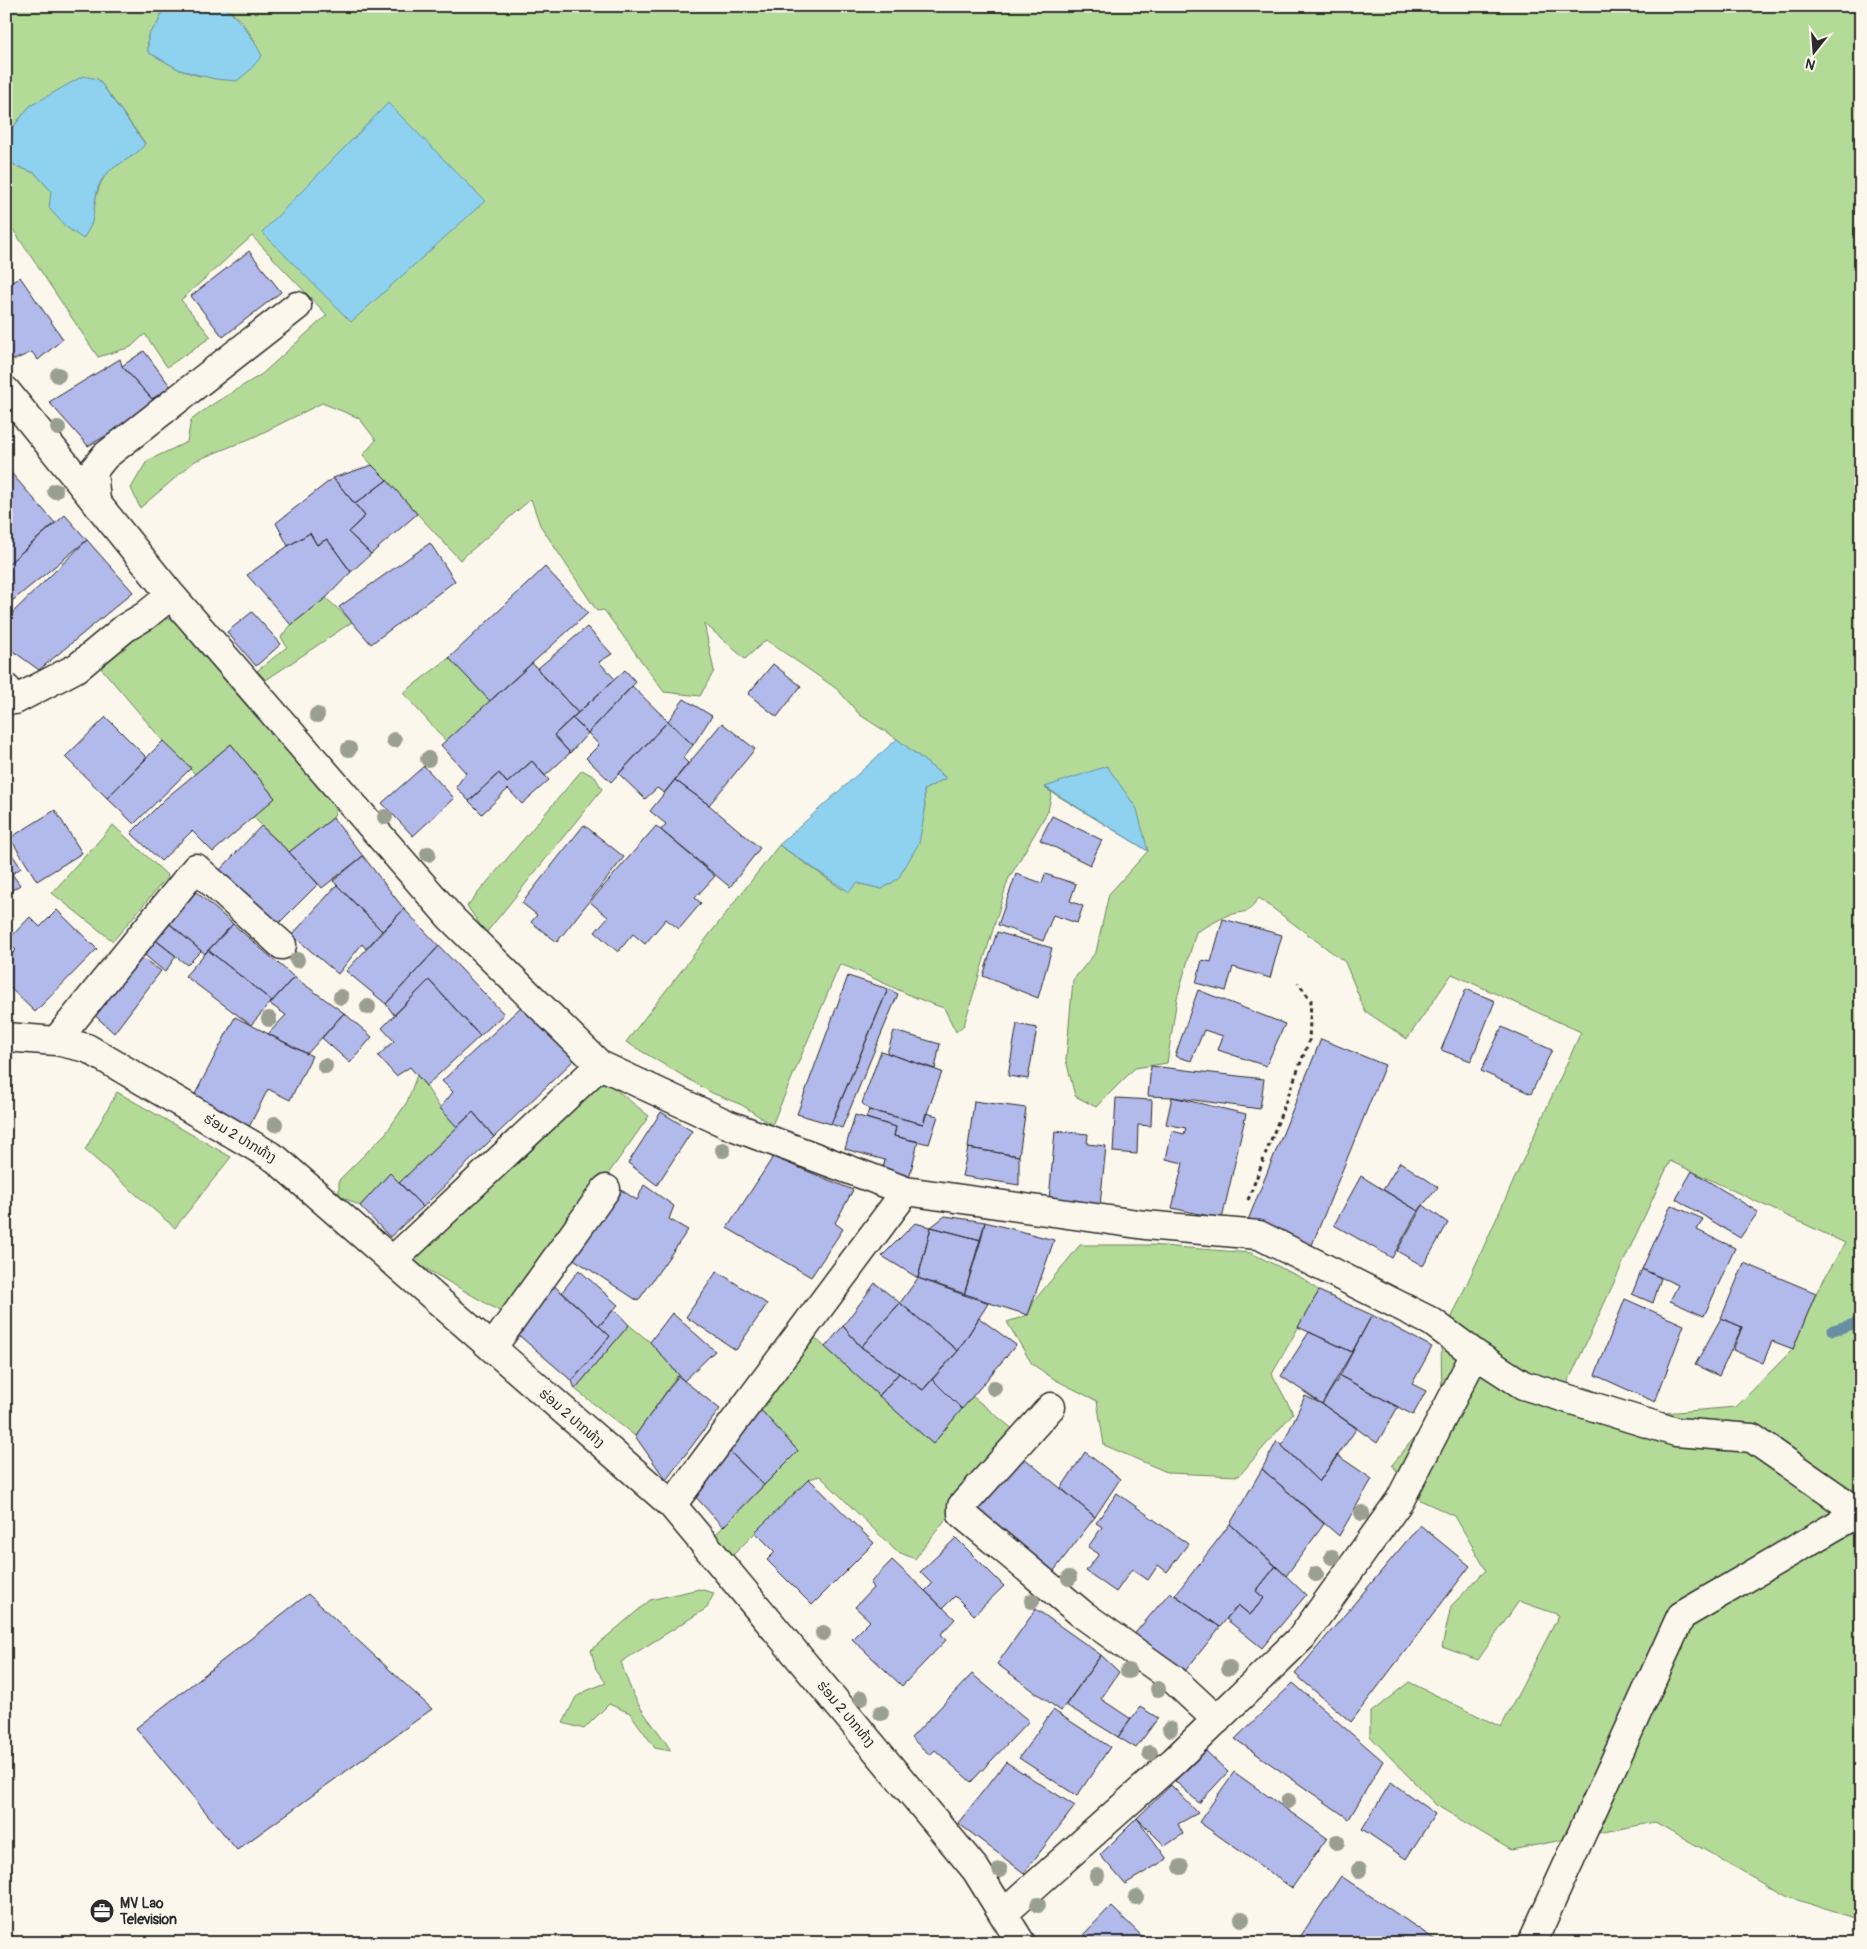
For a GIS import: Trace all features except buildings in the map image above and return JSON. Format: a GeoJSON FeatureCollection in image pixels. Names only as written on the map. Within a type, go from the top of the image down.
{"type":"FeatureCollection","features":[{"type":"Feature","properties":{"kind":"street"},"geometry":{"type":"LineString","coordinates":[[96,501],[93,471],[105,456],[296,306]]}},
{"type":"Feature","properties":{"kind":"street"},"geometry":{"type":"LineString","coordinates":[[6,391],[171,596],[451,918],[600,1066],[727,1124],[906,1191],[1145,1226],[1259,1235],[1432,1322],[1523,1386],[1676,1432],[1752,1438],[1860,1512],[1681,1616],[1532,1943]]}},
{"type":"Feature","properties":{"kind":"street"},"geometry":{"type":"LineString","coordinates":[[6,688],[14,700],[78,667],[125,628],[145,616],[171,596]]}},
{"type":"Feature","properties":{"kind":"street"},"geometry":{"type":"LineString","coordinates":[[56,1041],[196,868],[282,945]]}},
{"type":"Feature","properties":{"kind":"street","name":"ຮ່ອມ 2 ປາກທ້າງ"},"geometry":{"type":"LineString","coordinates":[[6,1037],[56,1041],[87,1048],[276,1158],[672,1505],[976,1870],[1021,1943]]}},
{"type":"Feature","properties":{"kind":"street"},"geometry":{"type":"LineString","coordinates":[[392,1261],[600,1066]]}},
{"type":"Feature","properties":{"kind":"street"},"geometry":{"type":"LineString","coordinates":[[492,1348],[606,1189]]}},
{"type":"Feature","properties":{"kind":"street"},"geometry":{"type":"LineString","coordinates":[[672,1505],[906,1191]]}},
{"type":"Feature","properties":{"kind":"street"},"geometry":{"type":"LineString","coordinates":[[1003,1914],[1174,1761],[1302,1637],[1400,1500],[1475,1354]]}},
{"type":"Feature","properties":{"kind":"street"},"geometry":{"type":"LineString","coordinates":[[1051,1407],[962,1506],[962,1514],[1082,1614],[1173,1679],[1217,1720]]}},
{"type":"Feature","properties":{"kind":"path"},"geometry":{"type":"LineString","coordinates":[[1235,1233],[1309,1041],[1311,1000],[1298,983]]}},
{"type":"Feature","properties":{"kind":"green space"},"geometry":{"type":"Polygon","coordinates":[[[6,6],[164,6],[158,23],[148,35],[148,52],[180,70],[200,76],[255,41],[241,21],[224,6],[1861,6],[1861,1920],[1788,1897],[1655,1822],[1511,1850],[1436,1805],[1370,1736],[1370,1713],[1409,1682],[1501,1727],[1559,1615],[1519,1601],[1478,1660],[1442,1647],[1451,1606],[1486,1570],[1455,1516],[1420,1500],[1392,1465],[1435,1412],[1442,1400],[1441,1341],[1581,1032],[1452,974],[1407,1039],[1365,1011],[1345,962],[1259,898],[1248,911],[1228,915],[1196,932],[1177,998],[1167,1063],[1135,1068],[1096,1107],[1075,1096],[1066,1060],[1073,980],[1096,952],[1109,894],[1148,851],[1052,792],[1048,811],[1008,880],[964,1025],[956,1032],[944,1008],[840,964],[772,1125],[742,1105],[712,1093],[626,1042],[779,845],[842,889],[857,883],[882,889],[925,811],[924,790],[946,778],[897,739],[860,715],[837,689],[766,640],[745,659],[704,623],[714,671],[700,696],[664,692],[604,610],[597,611],[540,525],[531,499],[460,560],[363,455],[376,440],[359,418],[322,403],[254,437],[195,461],[140,508],[131,488],[147,461],[187,442],[191,420],[262,374],[327,315],[252,236],[181,300],[211,337],[167,367],[145,334],[131,347],[98,357],[6,219],[6,158],[16,166],[35,173],[51,191],[91,225],[97,193],[103,178],[145,143],[98,79],[30,106],[6,136],[6,6]],[[1670,1161],[1563,1393],[1585,1387],[1652,1414],[1736,1407],[1793,1349],[1816,1293],[1845,1243],[1670,1161]]]}},
{"type":"Feature","properties":{"kind":"green space"},"geometry":{"type":"Polygon","coordinates":[[[326,598],[352,622],[266,680],[257,671],[287,647],[281,637],[291,625],[326,598]]]}},
{"type":"Feature","properties":{"kind":"green space"},"geometry":{"type":"Polygon","coordinates":[[[174,618],[213,653],[337,808],[333,818],[289,852],[253,817],[275,798],[231,744],[195,774],[163,741],[96,662],[159,620],[174,618]]]}},
{"type":"Feature","properties":{"kind":"green space"},"geometry":{"type":"Polygon","coordinates":[[[449,658],[490,701],[446,741],[403,693],[449,658]]]}},
{"type":"Feature","properties":{"kind":"green space"},"geometry":{"type":"Polygon","coordinates":[[[582,770],[595,777],[602,789],[486,933],[467,906],[582,770]]]}},
{"type":"Feature","properties":{"kind":"green space"},"geometry":{"type":"Polygon","coordinates":[[[113,825],[168,876],[113,941],[52,893],[113,825]]]}},
{"type":"Feature","properties":{"kind":"green space"},"geometry":{"type":"Polygon","coordinates":[[[417,1075],[440,1108],[457,1127],[399,1183],[390,1173],[360,1206],[339,1195],[339,1180],[386,1133],[407,1102],[417,1075]]]}},
{"type":"Feature","properties":{"kind":"green space"},"geometry":{"type":"Polygon","coordinates":[[[604,1080],[649,1116],[508,1316],[409,1259],[604,1080]]]}},
{"type":"Feature","properties":{"kind":"green space"},"geometry":{"type":"Polygon","coordinates":[[[117,1092],[231,1157],[175,1228],[85,1150],[117,1092]]]}},
{"type":"Feature","properties":{"kind":"green space"},"geometry":{"type":"Polygon","coordinates":[[[1080,1245],[1150,1245],[1251,1253],[1304,1279],[1319,1291],[1272,1374],[1293,1413],[1239,1476],[1169,1473],[1104,1445],[1097,1401],[1054,1379],[1032,1364],[1007,1322],[1028,1315],[1034,1301],[1080,1245]]]}},
{"type":"Feature","properties":{"kind":"green space"},"geometry":{"type":"Polygon","coordinates":[[[629,1325],[650,1342],[684,1381],[677,1376],[635,1436],[575,1389],[629,1325]]]}},
{"type":"Feature","properties":{"kind":"green space"},"geometry":{"type":"Polygon","coordinates":[[[815,1338],[933,1444],[972,1396],[1014,1430],[915,1559],[896,1551],[820,1476],[809,1479],[730,1558],[715,1535],[798,1451],[760,1409],[815,1338]]]}},
{"type":"Feature","properties":{"kind":"green space"},"geometry":{"type":"Polygon","coordinates":[[[699,1589],[714,1593],[707,1608],[621,1662],[636,1700],[671,1751],[655,1748],[630,1713],[609,1704],[584,1729],[563,1723],[576,1697],[606,1683],[596,1669],[591,1650],[650,1600],[699,1589]]]}},
{"type":"Feature","properties":{"kind":"water"},"geometry":{"type":"Polygon","coordinates":[[[164,6],[224,6],[245,29],[262,56],[237,81],[215,79],[180,70],[148,52],[148,35],[158,23],[164,6]]]}},
{"type":"Feature","properties":{"kind":"water"},"geometry":{"type":"Polygon","coordinates":[[[83,76],[98,79],[145,144],[135,154],[111,170],[101,181],[96,195],[92,222],[83,239],[65,226],[49,208],[51,191],[35,173],[16,166],[6,158],[6,136],[30,106],[83,76]]]}},
{"type":"Feature","properties":{"kind":"water"},"geometry":{"type":"Polygon","coordinates":[[[388,103],[485,201],[351,322],[262,232],[388,103]]]}},
{"type":"Feature","properties":{"kind":"water"},"geometry":{"type":"Polygon","coordinates":[[[897,739],[946,778],[924,790],[925,811],[919,843],[898,879],[882,889],[857,883],[849,892],[779,845],[897,739]]]}},
{"type":"Feature","properties":{"kind":"water"},"geometry":{"type":"Polygon","coordinates":[[[1107,766],[1137,809],[1148,851],[1045,787],[1107,766]]]}},
{"type":"Feature","properties":{"kind":"waterway"},"geometry":{"type":"LineString","coordinates":[[1833,1330],[1861,1322]]}},
{"type":"Feature","properties":{"kind":"place","name":"MV Lao Television"},"geometry":{"type":"Point","coordinates":[102,1911]}}]}
